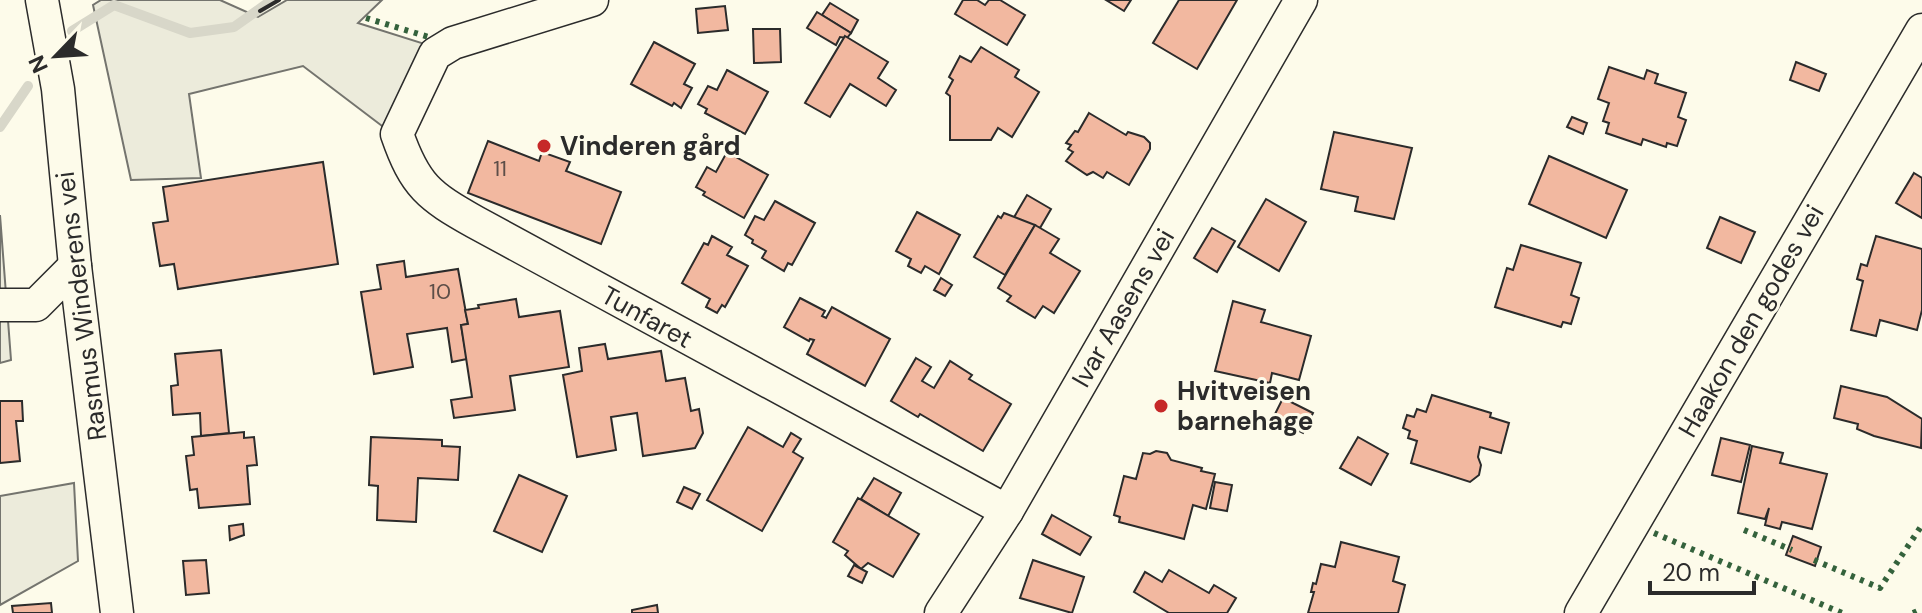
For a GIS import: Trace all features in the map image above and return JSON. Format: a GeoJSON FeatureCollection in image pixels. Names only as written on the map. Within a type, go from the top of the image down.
{"type":"FeatureCollection","features":[{"type":"Feature","properties":{"kind":"street","name":"Rasmus Winderens vei"},"geometry":{"type":"LineString","coordinates":[[42,0],[60,114],[117,613]]}},
{"type":"Feature","properties":{"kind":"street","name":"Tunfaret"},"geometry":{"type":"LineString","coordinates":[[592,0],[465,39],[435,54],[397,134],[409,169],[433,198],[783,392],[1007,511]]}},
{"type":"Feature","properties":{"kind":"street","name":"Ivar Aasens vei"},"geometry":{"type":"LineString","coordinates":[[941,613],[1007,511],[1301,0]]}},
{"type":"Feature","properties":{"kind":"street","name":"Haakon den godes vei"},"geometry":{"type":"LineString","coordinates":[[1581,613],[1922,30]]}},
{"type":"Feature","properties":{"kind":"street"},"geometry":{"type":"LineString","coordinates":[[0,305],[36,305],[75,266]]}},
{"type":"Feature","properties":{"kind":"shaded area"},"geometry":{"type":"Polygon","coordinates":[[[101,0],[220,0],[258,17],[287,0],[382,0],[358,23],[428,45],[390,132],[303,66],[189,94],[201,178],[131,180],[93,5],[101,0]]]}},
{"type":"Feature","properties":{"kind":"shaded area"},"geometry":{"type":"Polygon","coordinates":[[[0,215],[11,360],[0,363],[0,215]]]}},
{"type":"Feature","properties":{"kind":"shaded area"},"geometry":{"type":"Polygon","coordinates":[[[74,483],[78,561],[0,605],[0,496],[74,483]]]}},
{"type":"Feature","properties":{"kind":"building"},"geometry":{"type":"Polygon","coordinates":[[[963,0],[977,0],[985,5],[989,0],[1000,0],[1025,15],[1007,45],[955,14],[963,0]]]}},
{"type":"Feature","properties":{"kind":"building"},"geometry":{"type":"Polygon","coordinates":[[[1106,0],[1131,0],[1124,11],[1106,0]]]}},
{"type":"Feature","properties":{"kind":"building"},"geometry":{"type":"Polygon","coordinates":[[[1179,0],[1237,0],[1197,69],[1153,43],[1179,0]]]}},
{"type":"Feature","properties":{"kind":"building"},"geometry":{"type":"Polygon","coordinates":[[[830,3],[858,20],[851,33],[822,15],[830,3]]]}},
{"type":"Feature","properties":{"kind":"building"},"geometry":{"type":"Polygon","coordinates":[[[725,6],[728,30],[698,33],[696,9],[725,6]]]}},
{"type":"Feature","properties":{"kind":"building"},"geometry":{"type":"Polygon","coordinates":[[[817,12],[851,33],[847,38],[840,37],[836,45],[807,28],[817,12]]]}},
{"type":"Feature","properties":{"kind":"building"},"geometry":{"type":"Polygon","coordinates":[[[753,29],[780,29],[781,62],[754,63],[753,29]]]}},
{"type":"Feature","properties":{"kind":"building"},"geometry":{"type":"Polygon","coordinates":[[[845,36],[888,62],[878,78],[896,90],[886,106],[850,84],[830,117],[805,103],[845,36]]]}},
{"type":"Feature","properties":{"kind":"building"},"geometry":{"type":"Polygon","coordinates":[[[654,42],[695,64],[684,84],[692,88],[681,108],[631,84],[654,42]]]}},
{"type":"Feature","properties":{"kind":"building"},"geometry":{"type":"Polygon","coordinates":[[[981,47],[1019,70],[1015,77],[1039,92],[1012,137],[998,128],[991,140],[950,140],[950,96],[946,93],[953,80],[949,77],[960,56],[971,62],[981,47]]]}},
{"type":"Feature","properties":{"kind":"building"},"geometry":{"type":"Polygon","coordinates":[[[1796,62],[1826,74],[1819,91],[1790,80],[1796,62]]]}},
{"type":"Feature","properties":{"kind":"building"},"geometry":{"type":"Polygon","coordinates":[[[1609,67],[1644,79],[1647,70],[1658,74],[1655,83],[1686,93],[1678,117],[1686,120],[1677,146],[1667,143],[1666,147],[1643,139],[1641,145],[1606,133],[1609,123],[1603,121],[1609,103],[1598,99],[1609,67]]]}},
{"type":"Feature","properties":{"kind":"building"},"geometry":{"type":"Polygon","coordinates":[[[727,70],[768,92],[745,134],[705,113],[707,109],[698,104],[708,86],[717,90],[727,70]]]}},
{"type":"Feature","properties":{"kind":"building"},"geometry":{"type":"Polygon","coordinates":[[[1089,113],[1126,135],[1128,132],[1144,137],[1150,143],[1150,149],[1129,185],[1107,172],[1103,178],[1093,172],[1087,175],[1066,161],[1073,152],[1068,149],[1071,145],[1066,143],[1075,131],[1078,132],[1089,113]]]}},
{"type":"Feature","properties":{"kind":"building"},"geometry":{"type":"Polygon","coordinates":[[[1572,117],[1587,123],[1583,134],[1567,127],[1572,117]]]}},
{"type":"Feature","properties":{"kind":"building"},"geometry":{"type":"Polygon","coordinates":[[[1334,132],[1412,148],[1394,219],[1355,211],[1358,197],[1321,189],[1334,132]]]}},
{"type":"Feature","properties":{"kind":"building"},"geometry":{"type":"Polygon","coordinates":[[[488,141],[539,161],[542,152],[570,162],[566,171],[621,192],[601,244],[468,193],[488,141]]]}},
{"type":"Feature","properties":{"kind":"building"},"geometry":{"type":"Polygon","coordinates":[[[727,152],[768,175],[744,218],[703,195],[705,192],[696,187],[707,167],[716,172],[727,152]]]}},
{"type":"Feature","properties":{"kind":"building"},"geometry":{"type":"Polygon","coordinates":[[[1549,156],[1627,190],[1606,238],[1529,204],[1549,156]]]}},
{"type":"Feature","properties":{"kind":"building"},"geometry":{"type":"Polygon","coordinates":[[[323,162],[338,264],[178,289],[174,264],[160,266],[153,223],[168,221],[163,187],[323,162]]]}},
{"type":"Feature","properties":{"kind":"building"},"geometry":{"type":"Polygon","coordinates":[[[1914,173],[1922,178],[1922,218],[1896,203],[1914,173]]]}},
{"type":"Feature","properties":{"kind":"building"},"geometry":{"type":"Polygon","coordinates":[[[1027,195],[1051,209],[1040,228],[1013,219],[1027,195]]]}},
{"type":"Feature","properties":{"kind":"building"},"geometry":{"type":"Polygon","coordinates":[[[1266,199],[1306,222],[1279,271],[1238,247],[1266,199]]]}},
{"type":"Feature","properties":{"kind":"building"},"geometry":{"type":"Polygon","coordinates":[[[775,201],[815,223],[792,265],[788,263],[784,271],[762,258],[766,251],[745,235],[755,216],[764,220],[775,201]]]}},
{"type":"Feature","properties":{"kind":"building"},"geometry":{"type":"Polygon","coordinates":[[[917,212],[960,235],[939,274],[925,266],[921,273],[908,266],[911,259],[896,251],[917,212]]]}},
{"type":"Feature","properties":{"kind":"building"},"geometry":{"type":"Polygon","coordinates":[[[1004,213],[1035,225],[1005,275],[974,257],[998,216],[1001,218],[1004,213]]]}},
{"type":"Feature","properties":{"kind":"building"},"geometry":{"type":"Polygon","coordinates":[[[1720,217],[1755,232],[1741,263],[1707,248],[1720,217]]]}},
{"type":"Feature","properties":{"kind":"building"},"geometry":{"type":"Polygon","coordinates":[[[1035,225],[1059,239],[1050,253],[1080,271],[1054,313],[1043,306],[1035,318],[1007,301],[1011,296],[998,288],[1035,225]]]}},
{"type":"Feature","properties":{"kind":"building"},"geometry":{"type":"Polygon","coordinates":[[[1212,228],[1235,241],[1217,272],[1194,258],[1212,228]]]}},
{"type":"Feature","properties":{"kind":"building"},"geometry":{"type":"Polygon","coordinates":[[[712,236],[732,247],[727,255],[748,266],[725,307],[722,305],[717,313],[706,307],[710,299],[682,283],[704,243],[708,245],[712,236]]]}},
{"type":"Feature","properties":{"kind":"building"},"geometry":{"type":"Polygon","coordinates":[[[1876,236],[1922,249],[1922,310],[1917,330],[1880,320],[1876,336],[1851,330],[1863,281],[1857,279],[1861,264],[1867,266],[1876,236]]]}},
{"type":"Feature","properties":{"kind":"building"},"geometry":{"type":"Polygon","coordinates":[[[1521,245],[1581,263],[1571,295],[1579,298],[1571,324],[1563,322],[1561,327],[1495,307],[1507,268],[1513,270],[1521,245]]]}},
{"type":"Feature","properties":{"kind":"building"},"geometry":{"type":"Polygon","coordinates":[[[404,261],[406,277],[458,269],[468,324],[461,325],[467,359],[452,362],[447,328],[407,334],[413,367],[374,374],[361,292],[381,289],[377,265],[404,261]]]}},
{"type":"Feature","properties":{"kind":"building"},"geometry":{"type":"Polygon","coordinates":[[[941,278],[952,285],[945,296],[934,290],[941,278]]]}},
{"type":"Feature","properties":{"kind":"building"},"geometry":{"type":"Polygon","coordinates":[[[800,298],[825,311],[822,316],[826,318],[832,307],[890,339],[865,386],[807,354],[814,340],[809,341],[784,327],[800,298]]]}},
{"type":"Feature","properties":{"kind":"building"},"geometry":{"type":"Polygon","coordinates":[[[516,299],[519,317],[560,311],[569,367],[510,376],[515,410],[454,418],[451,400],[472,397],[461,325],[468,324],[465,310],[516,299]]]}},
{"type":"Feature","properties":{"kind":"building"},"geometry":{"type":"Polygon","coordinates":[[[1233,301],[1265,310],[1261,322],[1311,336],[1299,380],[1272,373],[1270,383],[1215,371],[1233,301]]]}},
{"type":"Feature","properties":{"kind":"building"},"geometry":{"type":"Polygon","coordinates":[[[605,344],[608,359],[661,351],[666,381],[685,378],[691,411],[699,409],[703,433],[695,448],[643,456],[637,413],[611,417],[616,450],[577,457],[563,375],[582,371],[579,348],[605,344]]]}},
{"type":"Feature","properties":{"kind":"building"},"geometry":{"type":"Polygon","coordinates":[[[221,350],[229,433],[201,436],[200,413],[173,415],[171,386],[178,385],[175,354],[221,350]]]}},
{"type":"Feature","properties":{"kind":"building"},"geometry":{"type":"Polygon","coordinates":[[[916,358],[931,367],[922,381],[934,388],[950,361],[972,375],[969,379],[1011,404],[983,451],[920,414],[918,417],[891,401],[916,358]]]}},
{"type":"Feature","properties":{"kind":"building"},"geometry":{"type":"Polygon","coordinates":[[[1841,386],[1887,397],[1922,419],[1921,448],[1874,436],[1857,429],[1858,424],[1834,418],[1841,386]]]}},
{"type":"Feature","properties":{"kind":"building"},"geometry":{"type":"Polygon","coordinates":[[[1432,395],[1491,413],[1490,417],[1509,423],[1501,453],[1480,447],[1479,475],[1470,482],[1411,463],[1417,441],[1408,438],[1410,431],[1403,428],[1407,415],[1414,417],[1417,409],[1426,412],[1432,395]]]}},
{"type":"Feature","properties":{"kind":"building"},"geometry":{"type":"Polygon","coordinates":[[[1283,398],[1313,413],[1303,433],[1273,418],[1283,398]]]}},
{"type":"Feature","properties":{"kind":"building"},"geometry":{"type":"Polygon","coordinates":[[[0,401],[22,401],[23,421],[16,421],[20,461],[0,463],[0,401]]]}},
{"type":"Feature","properties":{"kind":"building"},"geometry":{"type":"Polygon","coordinates":[[[748,427],[783,447],[791,433],[801,439],[793,452],[803,458],[762,531],[707,500],[748,427]]]}},
{"type":"Feature","properties":{"kind":"building"},"geometry":{"type":"Polygon","coordinates":[[[244,432],[244,438],[254,437],[257,465],[247,466],[250,504],[199,508],[197,489],[190,490],[186,456],[194,455],[192,437],[244,432]]]}},
{"type":"Feature","properties":{"kind":"building"},"geometry":{"type":"Polygon","coordinates":[[[371,437],[442,440],[442,446],[460,447],[458,480],[418,478],[416,522],[377,520],[378,486],[369,485],[371,437]]]}},
{"type":"Feature","properties":{"kind":"building"},"geometry":{"type":"Polygon","coordinates":[[[1358,437],[1388,454],[1371,485],[1340,468],[1358,437]]]}},
{"type":"Feature","properties":{"kind":"building"},"geometry":{"type":"Polygon","coordinates":[[[1721,438],[1750,445],[1741,482],[1712,475],[1721,438]]]}},
{"type":"Feature","properties":{"kind":"building"},"geometry":{"type":"Polygon","coordinates":[[[1752,446],[1783,453],[1780,463],[1827,474],[1812,529],[1782,522],[1780,529],[1765,525],[1769,508],[1765,519],[1738,513],[1752,446]]]}},
{"type":"Feature","properties":{"kind":"building"},"geometry":{"type":"Polygon","coordinates":[[[1143,453],[1167,453],[1171,460],[1215,474],[1206,509],[1193,505],[1184,539],[1119,522],[1120,517],[1114,515],[1124,476],[1136,479],[1143,453]]]}},
{"type":"Feature","properties":{"kind":"building"},"geometry":{"type":"Polygon","coordinates":[[[519,475],[567,496],[542,552],[494,531],[519,475]]]}},
{"type":"Feature","properties":{"kind":"building"},"geometry":{"type":"Polygon","coordinates":[[[874,478],[901,493],[888,516],[861,499],[874,478]]]}},
{"type":"Feature","properties":{"kind":"building"},"geometry":{"type":"Polygon","coordinates":[[[1215,482],[1232,485],[1227,511],[1210,508],[1215,482]]]}},
{"type":"Feature","properties":{"kind":"building"},"geometry":{"type":"Polygon","coordinates":[[[684,487],[700,494],[692,509],[677,502],[684,487]]]}},
{"type":"Feature","properties":{"kind":"building"},"geometry":{"type":"Polygon","coordinates":[[[858,498],[919,534],[893,577],[868,563],[861,569],[845,555],[848,551],[833,542],[858,498]]]}},
{"type":"Feature","properties":{"kind":"building"},"geometry":{"type":"Polygon","coordinates":[[[1052,515],[1091,537],[1080,555],[1042,534],[1052,515]]]}},
{"type":"Feature","properties":{"kind":"building"},"geometry":{"type":"Polygon","coordinates":[[[243,524],[244,535],[230,540],[229,526],[243,524]]]}},
{"type":"Feature","properties":{"kind":"building"},"geometry":{"type":"Polygon","coordinates":[[[1793,536],[1821,547],[1815,566],[1786,555],[1793,536]]]}},
{"type":"Feature","properties":{"kind":"building"},"geometry":{"type":"Polygon","coordinates":[[[1341,542],[1399,557],[1393,581],[1405,585],[1398,613],[1308,613],[1314,592],[1311,592],[1313,583],[1316,584],[1321,564],[1335,567],[1341,542]]]}},
{"type":"Feature","properties":{"kind":"building"},"geometry":{"type":"Polygon","coordinates":[[[206,560],[209,593],[186,595],[183,561],[206,560]]]}},
{"type":"Feature","properties":{"kind":"building"},"geometry":{"type":"Polygon","coordinates":[[[1033,560],[1084,577],[1072,613],[1020,598],[1033,560]]]}},
{"type":"Feature","properties":{"kind":"building"},"geometry":{"type":"Polygon","coordinates":[[[854,565],[867,572],[862,583],[848,576],[854,565]]]}},
{"type":"Feature","properties":{"kind":"building"},"geometry":{"type":"Polygon","coordinates":[[[1169,570],[1209,593],[1214,585],[1236,598],[1227,613],[1169,613],[1134,592],[1145,572],[1162,582],[1169,570]]]}},
{"type":"Feature","properties":{"kind":"building"},"geometry":{"type":"Polygon","coordinates":[[[51,603],[52,613],[13,613],[12,606],[51,603]]]}},
{"type":"Feature","properties":{"kind":"building"},"geometry":{"type":"Polygon","coordinates":[[[657,605],[658,613],[632,613],[632,610],[657,605]]]}},
{"type":"Feature","properties":{"kind":"waterway"},"geometry":{"type":"LineString","coordinates":[[72,31],[114,5],[190,33],[234,27],[272,0]]}},
{"type":"Feature","properties":{"kind":"waterway"},"geometry":{"type":"LineString","coordinates":[[0,127],[28,86]]}},
{"type":"Feature","properties":{"kind":"hedge"},"geometry":{"type":"LineString","coordinates":[[366,18],[432,38]]}},
{"type":"Feature","properties":{"kind":"hedge"},"geometry":{"type":"LineString","coordinates":[[1814,560],[1880,588],[1922,525]]}},
{"type":"Feature","properties":{"kind":"hedge"},"geometry":{"type":"LineString","coordinates":[[1744,530],[1792,550]]}},
{"type":"Feature","properties":{"kind":"hedge"},"geometry":{"type":"LineString","coordinates":[[1654,533],[1842,613]]}},
{"type":"Feature","properties":{"kind":"hedge"},"geometry":{"type":"LineString","coordinates":[[1913,613],[1922,609]]}},
{"type":"Feature","properties":{"kind":"wall"},"geometry":{"type":"LineString","coordinates":[[260,11],[279,0]]}},
{"type":"Feature","properties":{"kind":"place","name":"Vinderen gård"},"geometry":{"type":"Point","coordinates":[544,146]}},
{"type":"Feature","properties":{"kind":"place","name":"Hvitveisen barnehage"},"geometry":{"type":"Point","coordinates":[1161,406]}}]}
